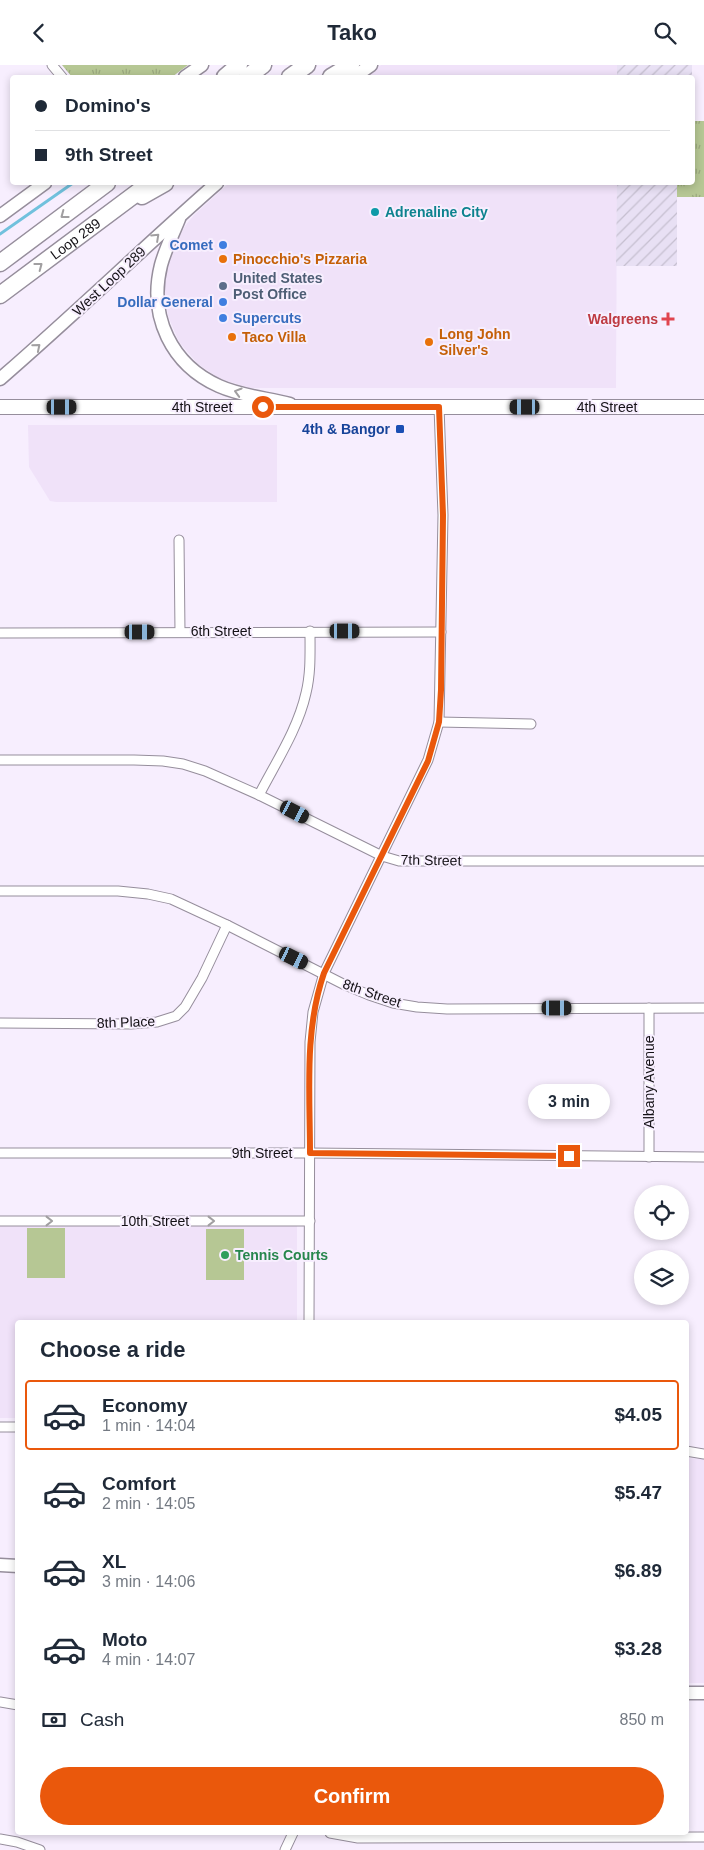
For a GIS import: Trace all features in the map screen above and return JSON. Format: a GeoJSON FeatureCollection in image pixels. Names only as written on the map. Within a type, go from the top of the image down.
{"type":"FeatureCollection","features":[{"type":"Feature","properties":{"kind":"highway"},"geometry":{"type":"LineString","coordinates":[[227,75],[239,65]]}},
{"type":"Feature","properties":{"kind":"highway"},"geometry":{"type":"LineString","coordinates":[[250,75],[263,65]]}},
{"type":"Feature","properties":{"kind":"highway"},"geometry":{"type":"LineString","coordinates":[[293,75],[307,65]]}},
{"type":"Feature","properties":{"kind":"highway"},"geometry":{"type":"LineString","coordinates":[[334,75],[351,65]]}},
{"type":"Feature","properties":{"kind":"highway","name":"Loop 289"},"geometry":{"type":"LineString","coordinates":[[0,263],[104,185]]}},
{"type":"Feature","properties":{"kind":"highway","name":"Loop 289"},"geometry":{"type":"LineString","coordinates":[[0,295],[147,185]]}},
{"type":"Feature","properties":{"kind":"highway"},"geometry":{"type":"LineString","coordinates":[[93,226],[162,185]]}},
{"type":"Feature","properties":{"kind":"main road"},"geometry":{"type":"LineString","coordinates":[[188,75],[202,65]]}},
{"type":"Feature","properties":{"kind":"main road"},"geometry":{"type":"LineString","coordinates":[[357,75],[371,65]]}},
{"type":"Feature","properties":{"kind":"main road"},"geometry":{"type":"LineString","coordinates":[[0,216],[42,185]]}},
{"type":"Feature","properties":{"kind":"main road","name":"West Loop 289"},"geometry":{"type":"LineString","coordinates":[[0,379],[50,336],[215,185]]}},
{"type":"Feature","properties":{"kind":"main road"},"geometry":{"type":"LineString","coordinates":[[180,215],[161,265],[158,283],[160,317],[173,349],[184,363],[220,387],[302,407]]}},
{"type":"Feature","properties":{"kind":"main road","name":"4th Street"},"geometry":{"type":"LineString","coordinates":[[0,407],[704,407]]}},
{"type":"Feature","properties":{"kind":"main road"},"geometry":{"type":"LineString","coordinates":[[0,1565],[15,1566]]}},
{"type":"Feature","properties":{"kind":"main road"},"geometry":{"type":"LineString","coordinates":[[689,1693],[704,1693]]}},
{"type":"Feature","properties":{"kind":"street"},"geometry":{"type":"LineString","coordinates":[[52,65],[60,75]]}},
{"type":"Feature","properties":{"kind":"street"},"geometry":{"type":"LineString","coordinates":[[309,1320],[310,1042],[317,993],[324,973],[428,761],[439,722],[443,515],[439,407]]}},
{"type":"Feature","properties":{"kind":"street"},"geometry":{"type":"LineString","coordinates":[[179,540],[180,631]]}},
{"type":"Feature","properties":{"kind":"street","name":"6th Street"},"geometry":{"type":"LineString","coordinates":[[0,633],[180,631],[441,632]]}},
{"type":"Feature","properties":{"kind":"street"},"geometry":{"type":"LineString","coordinates":[[259,795],[300,711],[306,693],[310,670],[310,631]]}},
{"type":"Feature","properties":{"kind":"street"},"geometry":{"type":"LineString","coordinates":[[439,722],[531,724]]}},
{"type":"Feature","properties":{"kind":"street","name":"7th Street"},"geometry":{"type":"LineString","coordinates":[[0,760],[163,761],[183,764],[205,771],[259,795],[382,856],[399,861],[704,861]]}},
{"type":"Feature","properties":{"kind":"street","name":"8th Street"},"geometry":{"type":"LineString","coordinates":[[0,891],[118,891],[148,894],[171,899],[227,925],[345,985],[393,1003],[417,1007],[447,1009],[704,1008]]}},
{"type":"Feature","properties":{"kind":"street","name":"8th Place"},"geometry":{"type":"LineString","coordinates":[[0,1023],[131,1024],[157,1022],[176,1016],[185,1007],[202,978],[227,925]]}},
{"type":"Feature","properties":{"kind":"street","name":"Albany Avenue"},"geometry":{"type":"LineString","coordinates":[[649,1007],[649,1157]]}},
{"type":"Feature","properties":{"kind":"street","name":"9th Street"},"geometry":{"type":"LineString","coordinates":[[0,1153],[310,1153],[704,1157]]}},
{"type":"Feature","properties":{"kind":"street","name":"10th Street"},"geometry":{"type":"LineString","coordinates":[[0,1221],[310,1221]]}},
{"type":"Feature","properties":{"kind":"street"},"geometry":{"type":"LineString","coordinates":[[0,1427],[15,1427]]}},
{"type":"Feature","properties":{"kind":"street"},"geometry":{"type":"LineString","coordinates":[[689,1452],[704,1454]]}},
{"type":"Feature","properties":{"kind":"street"},"geometry":{"type":"LineString","coordinates":[[0,1702],[15,1704]]}},
{"type":"Feature","properties":{"kind":"street"},"geometry":{"type":"LineString","coordinates":[[285,1850],[292,1835]]}},
{"type":"Feature","properties":{"kind":"street"},"geometry":{"type":"LineString","coordinates":[[341,1835],[358,1838],[592,1835],[704,1837]]}},
{"type":"Feature","properties":{"kind":"street"},"geometry":{"type":"LineString","coordinates":[[0,1839],[17,1842],[40,1850]]}},
{"type":"Feature","properties":{"kind":"shaded area"},"geometry":{"type":"Polygon","coordinates":[[[381,65],[617,65],[617,75],[368,75],[381,65]]]}},
{"type":"Feature","properties":{"kind":"shaded area"},"geometry":{"type":"Polygon","coordinates":[[[617,65],[692,65],[692,75],[617,75],[617,65]]]}},
{"type":"Feature","properties":{"kind":"shaded area"},"geometry":{"type":"Polygon","coordinates":[[[227,185],[617,185],[616,388],[250,388],[220,379],[198,364],[179,342],[168,316],[164,285],[168,261],[185,226],[194,215],[227,185]]]}},
{"type":"Feature","properties":{"kind":"shaded area"},"geometry":{"type":"Polygon","coordinates":[[[617,185],[677,185],[677,266],[616,266],[617,185]]]}},
{"type":"Feature","properties":{"kind":"shaded area"},"geometry":{"type":"Polygon","coordinates":[[[28,425],[277,425],[277,502],[50,501],[29,467],[28,425]]]}},
{"type":"Feature","properties":{"kind":"shaded area"},"geometry":{"type":"Polygon","coordinates":[[[0,1224],[297,1224],[297,1320],[15,1320],[15,1418],[0,1418],[0,1224]]]}},
{"type":"Feature","properties":{"kind":"shaded area"},"geometry":{"type":"Polygon","coordinates":[[[689,1458],[704,1459],[704,1683],[689,1683],[689,1458]]]}},
{"type":"Feature","properties":{"kind":"green space"},"geometry":{"type":"Polygon","coordinates":[[[62,65],[188,65],[175,75],[70,75],[62,65]]]}},
{"type":"Feature","properties":{"kind":"green space"},"geometry":{"type":"Polygon","coordinates":[[[695,121],[704,121],[704,197],[677,197],[677,185],[695,185],[695,121]]]}},
{"type":"Feature","properties":{"kind":"green space"},"geometry":{"type":"Polygon","coordinates":[[[27,1228],[65,1228],[65,1278],[27,1278],[27,1228]]]}},
{"type":"Feature","properties":{"kind":"green space","name":"Tennis Courts"},"geometry":{"type":"Polygon","coordinates":[[[206,1229],[244,1229],[244,1280],[206,1280],[206,1229]]]}},
{"type":"Feature","properties":{"kind":"waterway"},"geometry":{"type":"LineString","coordinates":[[0,234],[70,185]]}},
{"type":"Feature","properties":{"kind":"place","name":"Adrenaline City"},"geometry":{"type":"Point","coordinates":[375,212]}},
{"type":"Feature","properties":{"kind":"place","name":"Comet"},"geometry":{"type":"Point","coordinates":[223,245]}},
{"type":"Feature","properties":{"kind":"place","name":"Pinocchio's Pizzaria"},"geometry":{"type":"Point","coordinates":[223,259]}},
{"type":"Feature","properties":{"kind":"place","name":"United States Post Office"},"geometry":{"type":"Point","coordinates":[223,286]}},
{"type":"Feature","properties":{"kind":"place","name":"Dollar General"},"geometry":{"type":"Point","coordinates":[223,302]}},
{"type":"Feature","properties":{"kind":"place","name":"Supercuts"},"geometry":{"type":"Point","coordinates":[223,318]}},
{"type":"Feature","properties":{"kind":"place","name":"Walgreens"},"geometry":{"type":"Point","coordinates":[668,319]}},
{"type":"Feature","properties":{"kind":"place","name":"Taco Villa"},"geometry":{"type":"Point","coordinates":[232,337]}},
{"type":"Feature","properties":{"kind":"place","name":"Long John Silver's"},"geometry":{"type":"Point","coordinates":[429,342]}},
{"type":"Feature","properties":{"kind":"place","name":"4th & Bangor"},"geometry":{"type":"Point","coordinates":[400,429]}},
{"type":"Feature","properties":{"kind":"place","name":"Tennis Courts"},"geometry":{"type":"Point","coordinates":[225,1255]}},
{"type":"Feature","properties":{"kind":"route"},"geometry":{"type":"LineString","coordinates":[[263,407],[439,407],[443,515],[439,722],[428,761],[324,973],[317,993],[310,1042],[310,1153],[569,1156]]}}]}
